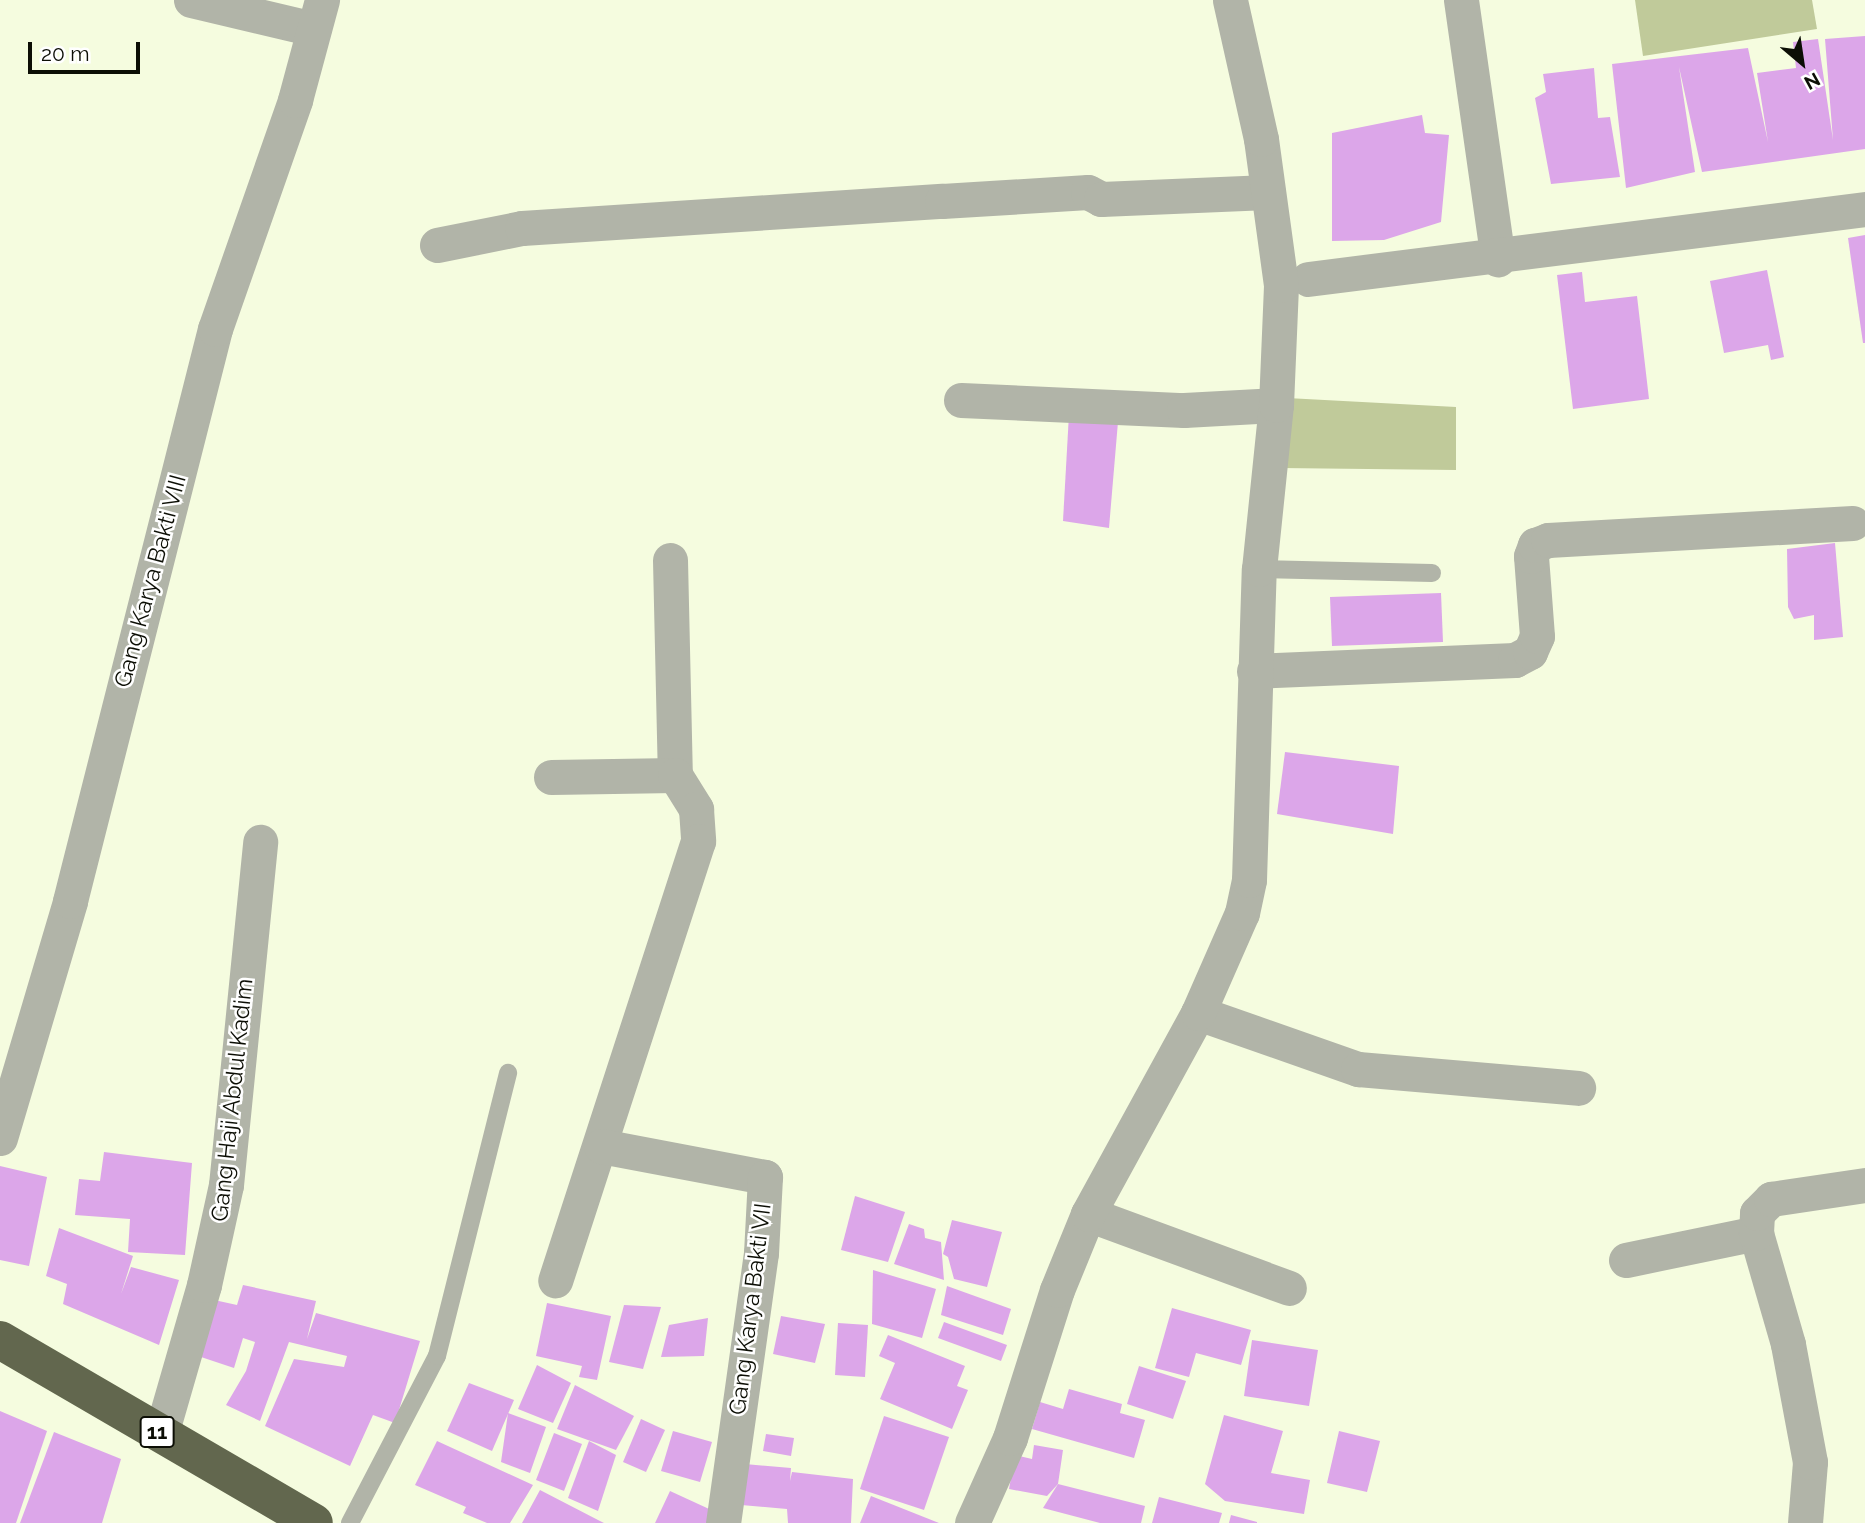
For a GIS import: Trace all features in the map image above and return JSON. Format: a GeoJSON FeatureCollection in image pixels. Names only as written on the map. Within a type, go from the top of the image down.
{"type":"FeatureCollection","features":[{"type":"Feature","properties":{"kind":"highway","name":"11"},"geometry":{"type":"LineString","coordinates":[[0,1340],[161,1434],[276,1513],[314,1523]]}},
{"type":"Feature","properties":{"kind":"street"},"geometry":{"type":"LineString","coordinates":[[191,0],[318,15]]}},
{"type":"Feature","properties":{"kind":"street"},"geometry":{"type":"LineString","coordinates":[[972,1523],[1010,1438],[1057,1290],[1088,1214],[1198,1013],[1242,913],[1249,880],[1259,569],[1276,405],[1281,285],[1268,192],[1230,0]]}},
{"type":"Feature","properties":{"kind":"street"},"geometry":{"type":"LineString","coordinates":[[1461,0],[1498,259]]}},
{"type":"Feature","properties":{"kind":"street","name":"Gang Karya Bakti VIII"},"geometry":{"type":"LineString","coordinates":[[0,1138],[69,901],[215,329],[295,100],[318,15]]}},
{"type":"Feature","properties":{"kind":"street"},"geometry":{"type":"LineString","coordinates":[[436,245],[522,228],[942,201],[1088,192],[1101,199],[1268,192]]}},
{"type":"Feature","properties":{"kind":"street"},"geometry":{"type":"LineString","coordinates":[[1308,279],[1498,259],[1865,209]]}},
{"type":"Feature","properties":{"kind":"street"},"geometry":{"type":"LineString","coordinates":[[961,400],[1184,410],[1276,405]]}},
{"type":"Feature","properties":{"kind":"street"},"geometry":{"type":"LineString","coordinates":[[1254,671],[1515,660],[1530,652],[1536,636],[1531,556],[1535,545],[1548,540],[1853,523]]}},
{"type":"Feature","properties":{"kind":"street"},"geometry":{"type":"LineString","coordinates":[[555,1280],[601,1146],[698,841],[696,809],[675,775],[670,560]]}},
{"type":"Feature","properties":{"kind":"street"},"geometry":{"type":"LineString","coordinates":[[551,776],[675,775]]}},
{"type":"Feature","properties":{"kind":"street","name":"Gang Haji Abdul Kadim"},"geometry":{"type":"LineString","coordinates":[[161,1434],[204,1285],[226,1185],[260,842]]}},
{"type":"Feature","properties":{"kind":"street"},"geometry":{"type":"LineString","coordinates":[[1198,1013],[1357,1069],[1578,1088]]}},
{"type":"Feature","properties":{"kind":"street","name":"Gang Karya Bakti VII"},"geometry":{"type":"LineString","coordinates":[[601,1146],[765,1177],[761,1253],[723,1523]]}},
{"type":"Feature","properties":{"kind":"street"},"geometry":{"type":"LineString","coordinates":[[1805,1523],[1810,1462],[1788,1344],[1756,1233],[1756,1213],[1771,1199],[1865,1185]]}},
{"type":"Feature","properties":{"kind":"street"},"geometry":{"type":"LineString","coordinates":[[1088,1214],[1289,1288]]}},
{"type":"Feature","properties":{"kind":"street"},"geometry":{"type":"LineString","coordinates":[[1626,1260],[1756,1233]]}},
{"type":"Feature","properties":{"kind":"lane"},"geometry":{"type":"LineString","coordinates":[[1259,569],[1432,573]]}},
{"type":"Feature","properties":{"kind":"lane"},"geometry":{"type":"LineString","coordinates":[[350,1523],[437,1356],[508,1073]]}},
{"type":"Feature","properties":{"kind":"green space"},"geometry":{"type":"Polygon","coordinates":[[[1635,0],[1812,0],[1817,29],[1643,56],[1635,0]]]}},
{"type":"Feature","properties":{"kind":"green space"},"geometry":{"type":"Polygon","coordinates":[[[1287,398],[1456,407],[1456,470],[1280,468],[1287,398]]]}},
{"type":"Feature","properties":{"kind":"building"},"geometry":{"type":"Polygon","coordinates":[[[1865,36],[1865,149],[1702,172],[1679,67],[1695,172],[1626,188],[1612,64],[1748,48],[1768,142],[1757,73],[1796,68],[1793,42],[1818,39],[1833,140],[1825,39],[1865,36]]]}},
{"type":"Feature","properties":{"kind":"building"},"geometry":{"type":"Polygon","coordinates":[[[1594,68],[1598,118],[1610,117],[1620,177],[1551,184],[1535,98],[1546,92],[1543,74],[1594,68]]]}},
{"type":"Feature","properties":{"kind":"building"},"geometry":{"type":"Polygon","coordinates":[[[1422,115],[1425,133],[1449,135],[1441,222],[1384,240],[1332,241],[1332,133],[1422,115]]]}},
{"type":"Feature","properties":{"kind":"building"},"geometry":{"type":"Polygon","coordinates":[[[1865,235],[1865,343],[1863,343],[1848,238],[1865,235]]]}},
{"type":"Feature","properties":{"kind":"building"},"geometry":{"type":"Polygon","coordinates":[[[1767,270],[1784,357],[1771,360],[1768,345],[1724,353],[1710,281],[1767,270]]]}},
{"type":"Feature","properties":{"kind":"building"},"geometry":{"type":"Polygon","coordinates":[[[1582,272],[1585,302],[1637,296],[1649,399],[1573,409],[1557,275],[1582,272]]]}},
{"type":"Feature","properties":{"kind":"building"},"geometry":{"type":"Polygon","coordinates":[[[1119,410],[1109,528],[1063,521],[1069,414],[1119,410]]]}},
{"type":"Feature","properties":{"kind":"building"},"geometry":{"type":"Polygon","coordinates":[[[1835,543],[1843,637],[1814,640],[1814,615],[1794,619],[1788,607],[1787,549],[1835,543]]]}},
{"type":"Feature","properties":{"kind":"building"},"geometry":{"type":"Polygon","coordinates":[[[1441,593],[1443,642],[1332,646],[1330,597],[1441,593]]]}},
{"type":"Feature","properties":{"kind":"building"},"geometry":{"type":"Polygon","coordinates":[[[1285,752],[1399,766],[1393,834],[1277,814],[1285,752]]]}},
{"type":"Feature","properties":{"kind":"building"},"geometry":{"type":"Polygon","coordinates":[[[104,1152],[192,1163],[185,1255],[128,1252],[130,1219],[75,1215],[79,1179],[100,1181],[104,1152]]]}},
{"type":"Feature","properties":{"kind":"building"},"geometry":{"type":"Polygon","coordinates":[[[0,1166],[47,1177],[29,1266],[0,1260],[0,1166]]]}},
{"type":"Feature","properties":{"kind":"building"},"geometry":{"type":"Polygon","coordinates":[[[855,1196],[905,1212],[888,1262],[841,1250],[855,1196]]]}},
{"type":"Feature","properties":{"kind":"building"},"geometry":{"type":"Polygon","coordinates":[[[952,1220],[1002,1232],[987,1287],[954,1279],[948,1257],[943,1254],[952,1220]]]}},
{"type":"Feature","properties":{"kind":"building"},"geometry":{"type":"Polygon","coordinates":[[[909,1224],[924,1229],[925,1238],[941,1242],[944,1280],[894,1264],[909,1224]]]}},
{"type":"Feature","properties":{"kind":"building"},"geometry":{"type":"Polygon","coordinates":[[[59,1228],[133,1256],[121,1294],[131,1267],[179,1280],[159,1345],[63,1304],[67,1284],[46,1276],[59,1228]]]}},
{"type":"Feature","properties":{"kind":"building"},"geometry":{"type":"Polygon","coordinates":[[[873,1270],[936,1289],[922,1338],[872,1324],[873,1270]]]}},
{"type":"Feature","properties":{"kind":"building"},"geometry":{"type":"Polygon","coordinates":[[[243,1285],[316,1301],[307,1339],[316,1313],[420,1341],[395,1423],[373,1415],[350,1466],[265,1426],[294,1359],[344,1367],[347,1356],[289,1342],[260,1421],[226,1405],[246,1371],[255,1342],[243,1338],[234,1368],[189,1353],[205,1298],[237,1305],[243,1285]]]}},
{"type":"Feature","properties":{"kind":"building"},"geometry":{"type":"Polygon","coordinates":[[[947,1286],[1011,1309],[1003,1335],[941,1315],[947,1286]]]}},
{"type":"Feature","properties":{"kind":"building"},"geometry":{"type":"Polygon","coordinates":[[[547,1303],[611,1316],[597,1380],[579,1377],[582,1366],[536,1356],[547,1303]]]}},
{"type":"Feature","properties":{"kind":"building"},"geometry":{"type":"Polygon","coordinates":[[[624,1305],[661,1307],[643,1369],[609,1362],[624,1305]]]}},
{"type":"Feature","properties":{"kind":"building"},"geometry":{"type":"Polygon","coordinates":[[[1172,1308],[1251,1330],[1241,1365],[1196,1353],[1189,1377],[1155,1368],[1172,1308]]]}},
{"type":"Feature","properties":{"kind":"building"},"geometry":{"type":"Polygon","coordinates":[[[781,1316],[825,1324],[815,1363],[773,1354],[781,1316]]]}},
{"type":"Feature","properties":{"kind":"building"},"geometry":{"type":"Polygon","coordinates":[[[708,1318],[704,1356],[661,1357],[669,1325],[708,1318]]]}},
{"type":"Feature","properties":{"kind":"building"},"geometry":{"type":"Polygon","coordinates":[[[944,1322],[1007,1345],[1001,1361],[938,1338],[944,1322]]]}},
{"type":"Feature","properties":{"kind":"building"},"geometry":{"type":"Polygon","coordinates":[[[838,1323],[868,1325],[865,1377],[835,1375],[838,1323]]]}},
{"type":"Feature","properties":{"kind":"building"},"geometry":{"type":"Polygon","coordinates":[[[888,1335],[965,1366],[957,1386],[968,1390],[952,1429],[880,1399],[895,1363],[879,1356],[888,1335]]]}},
{"type":"Feature","properties":{"kind":"building"},"geometry":{"type":"Polygon","coordinates":[[[1252,1340],[1318,1350],[1309,1406],[1244,1396],[1252,1340]]]}},
{"type":"Feature","properties":{"kind":"building"},"geometry":{"type":"Polygon","coordinates":[[[537,1365],[571,1383],[553,1423],[518,1409],[537,1365]]]}},
{"type":"Feature","properties":{"kind":"building"},"geometry":{"type":"Polygon","coordinates":[[[1139,1366],[1186,1381],[1173,1419],[1127,1404],[1139,1366]]]}},
{"type":"Feature","properties":{"kind":"building"},"geometry":{"type":"Polygon","coordinates":[[[469,1383],[514,1400],[492,1451],[447,1431],[469,1383]]]}},
{"type":"Feature","properties":{"kind":"building"},"geometry":{"type":"Polygon","coordinates":[[[575,1385],[634,1416],[616,1450],[557,1429],[575,1385]]]}},
{"type":"Feature","properties":{"kind":"building"},"geometry":{"type":"Polygon","coordinates":[[[1069,1389],[1122,1404],[1120,1413],[1145,1420],[1134,1458],[1032,1429],[1040,1402],[1063,1409],[1069,1389]]]}},
{"type":"Feature","properties":{"kind":"building"},"geometry":{"type":"Polygon","coordinates":[[[0,1411],[47,1431],[16,1523],[0,1523],[0,1411]]]}},
{"type":"Feature","properties":{"kind":"building"},"geometry":{"type":"Polygon","coordinates":[[[508,1413],[546,1427],[530,1473],[501,1462],[508,1413]]]}},
{"type":"Feature","properties":{"kind":"building"},"geometry":{"type":"Polygon","coordinates":[[[1224,1415],[1283,1431],[1271,1473],[1310,1480],[1304,1514],[1225,1501],[1205,1484],[1224,1415]]]}},
{"type":"Feature","properties":{"kind":"building"},"geometry":{"type":"Polygon","coordinates":[[[884,1416],[949,1437],[924,1510],[860,1489],[884,1416]]]}},
{"type":"Feature","properties":{"kind":"building"},"geometry":{"type":"Polygon","coordinates":[[[641,1419],[665,1430],[646,1472],[623,1462],[641,1419]]]}},
{"type":"Feature","properties":{"kind":"building"},"geometry":{"type":"Polygon","coordinates":[[[673,1431],[712,1442],[700,1482],[661,1471],[673,1431]]]}},
{"type":"Feature","properties":{"kind":"building"},"geometry":{"type":"Polygon","coordinates":[[[1339,1431],[1380,1441],[1367,1492],[1327,1483],[1339,1431]]]}},
{"type":"Feature","properties":{"kind":"building"},"geometry":{"type":"Polygon","coordinates":[[[54,1432],[121,1459],[102,1523],[20,1523],[54,1432]]]}},
{"type":"Feature","properties":{"kind":"building"},"geometry":{"type":"Polygon","coordinates":[[[554,1433],[582,1444],[564,1491],[536,1480],[554,1433]]]}},
{"type":"Feature","properties":{"kind":"building"},"geometry":{"type":"Polygon","coordinates":[[[766,1434],[794,1438],[791,1456],[763,1451],[766,1434]]]}},
{"type":"Feature","properties":{"kind":"building"},"geometry":{"type":"Polygon","coordinates":[[[437,1441],[533,1485],[510,1523],[487,1523],[463,1513],[466,1507],[415,1485],[437,1441]]]}},
{"type":"Feature","properties":{"kind":"building"},"geometry":{"type":"Polygon","coordinates":[[[589,1441],[616,1455],[598,1511],[568,1498],[589,1441]]]}},
{"type":"Feature","properties":{"kind":"building"},"geometry":{"type":"Polygon","coordinates":[[[1034,1445],[1063,1450],[1058,1484],[1047,1496],[1009,1489],[1015,1455],[1032,1459],[1034,1445]]]}},
{"type":"Feature","properties":{"kind":"building"},"geometry":{"type":"Polygon","coordinates":[[[734,1463],[791,1468],[790,1481],[792,1472],[853,1479],[851,1523],[788,1523],[787,1509],[730,1504],[734,1463]]]}},
{"type":"Feature","properties":{"kind":"building"},"geometry":{"type":"Polygon","coordinates":[[[1058,1484],[1145,1506],[1141,1523],[1100,1523],[1043,1508],[1058,1484]]]}},
{"type":"Feature","properties":{"kind":"building"},"geometry":{"type":"Polygon","coordinates":[[[540,1490],[598,1520],[604,1523],[522,1523],[540,1490]]]}},
{"type":"Feature","properties":{"kind":"building"},"geometry":{"type":"Polygon","coordinates":[[[670,1491],[720,1514],[716,1523],[655,1523],[670,1491]]]}},
{"type":"Feature","properties":{"kind":"building"},"geometry":{"type":"Polygon","coordinates":[[[871,1496],[939,1523],[860,1523],[871,1496]]]}},
{"type":"Feature","properties":{"kind":"building"},"geometry":{"type":"Polygon","coordinates":[[[1159,1497],[1222,1513],[1219,1523],[1152,1523],[1159,1497]]]}},
{"type":"Feature","properties":{"kind":"building"},"geometry":{"type":"Polygon","coordinates":[[[1231,1515],[1257,1522],[1257,1523],[1229,1523],[1231,1515]]]}}]}
